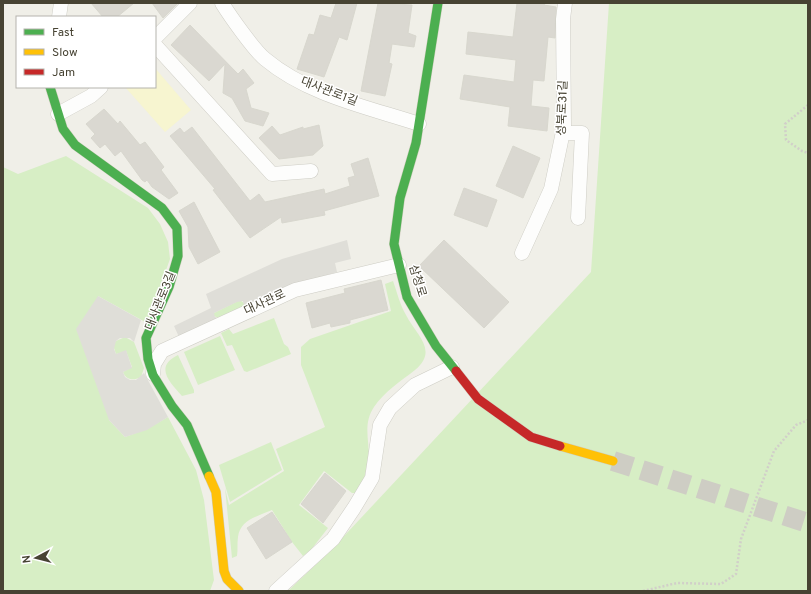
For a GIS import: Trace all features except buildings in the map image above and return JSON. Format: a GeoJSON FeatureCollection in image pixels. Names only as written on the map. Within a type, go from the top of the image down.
{"type":"FeatureCollection","features":[{"type":"Feature","properties":{"kind":"street"},"geometry":{"type":"LineString","coordinates":[[59,16],[61,3]]}},
{"type":"Feature","properties":{"kind":"street"},"geometry":{"type":"LineString","coordinates":[[156,37],[190,3]]}},
{"type":"Feature","properties":{"kind":"street","name":"대사관로1길"},"geometry":{"type":"LineString","coordinates":[[222,3],[263,58],[288,76],[315,89],[419,124]]}},
{"type":"Feature","properties":{"kind":"street","name":"삼청로"},"geometry":{"type":"LineString","coordinates":[[438,3],[416,143],[400,198],[394,244],[407,297],[436,346],[478,399],[531,438],[613,461]]}},
{"type":"Feature","properties":{"kind":"street","name":"성북로31길"},"geometry":{"type":"LineString","coordinates":[[522,253],[551,189],[563,133],[563,19],[566,3]]}},
{"type":"Feature","properties":{"kind":"street"},"geometry":{"type":"LineString","coordinates":[[156,46],[272,174],[311,171]]}},
{"type":"Feature","properties":{"kind":"street","name":"대사관로3길"},"geometry":{"type":"LineString","coordinates":[[50,88],[63,129],[75,145],[162,208],[176,228],[178,256],[169,287],[146,338],[148,359],[153,375],[172,406],[187,425],[216,492],[224,571],[227,579],[238,591]]}},
{"type":"Feature","properties":{"kind":"street"},"geometry":{"type":"LineString","coordinates":[[58,114],[91,96],[100,88]]}},
{"type":"Feature","properties":{"kind":"street"},"geometry":{"type":"LineString","coordinates":[[563,133],[582,133],[578,218]]}},
{"type":"Feature","properties":{"kind":"street","name":"대사관로"},"geometry":{"type":"LineString","coordinates":[[153,375],[154,364],[162,351],[295,290],[399,265]]}},
{"type":"Feature","properties":{"kind":"street"},"geometry":{"type":"LineString","coordinates":[[276,591],[333,539],[354,508],[372,478],[380,425],[390,408],[415,385],[452,367]]}},
{"type":"Feature","properties":{"kind":"path"},"geometry":{"type":"LineString","coordinates":[[808,105],[785,124],[786,140],[802,152],[808,153]]}},
{"type":"Feature","properties":{"kind":"path"},"geometry":{"type":"LineString","coordinates":[[643,591],[677,583],[721,584],[736,574],[741,539],[774,451],[796,425],[808,420]]}},
{"type":"Feature","properties":{"kind":"green space"},"geometry":{"type":"Polygon","coordinates":[[[609,3],[808,3],[808,591],[288,591],[331,550],[591,272],[609,3]]]}},
{"type":"Feature","properties":{"kind":"green space"},"geometry":{"type":"Polygon","coordinates":[[[66,156],[148,208],[160,224],[168,242],[170,259],[147,323],[98,296],[109,420],[125,437],[147,429],[168,417],[196,470],[204,500],[214,580],[210,591],[3,591],[3,167],[18,174],[66,156]]]}},
{"type":"Feature","properties":{"kind":"green space"},"geometry":{"type":"Polygon","coordinates":[[[393,281],[400,303],[423,342],[425,356],[422,363],[415,370],[383,396],[371,413],[367,432],[369,457],[368,465],[361,490],[358,493],[352,493],[324,471],[299,505],[328,528],[310,551],[303,556],[292,542],[272,510],[256,516],[242,526],[238,537],[237,556],[232,558],[225,488],[229,505],[284,471],[276,449],[325,427],[301,365],[301,347],[310,339],[391,311],[385,284],[393,281]]]}},
{"type":"Feature","properties":{"kind":"green space"},"geometry":{"type":"Polygon","coordinates":[[[240,300],[244,303],[244,307],[218,318],[214,316],[214,313],[240,300]]]}},
{"type":"Feature","properties":{"kind":"green space"},"geometry":{"type":"Polygon","coordinates":[[[274,318],[284,344],[288,347],[291,354],[247,372],[244,371],[232,345],[227,346],[221,333],[229,329],[233,334],[274,318]]]}},
{"type":"Feature","properties":{"kind":"green space"},"geometry":{"type":"Polygon","coordinates":[[[220,336],[235,370],[198,385],[184,352],[220,336]]]}},
{"type":"Feature","properties":{"kind":"green space"},"geometry":{"type":"Polygon","coordinates":[[[125,337],[134,342],[144,368],[141,377],[130,379],[124,375],[123,372],[132,367],[126,351],[116,354],[113,345],[116,341],[125,337]]]}},
{"type":"Feature","properties":{"kind":"green space"},"geometry":{"type":"Polygon","coordinates":[[[178,355],[194,393],[182,396],[166,375],[165,370],[167,365],[178,355]]]}},
{"type":"Feature","properties":{"kind":"green space"},"geometry":{"type":"Polygon","coordinates":[[[271,442],[282,470],[230,502],[219,465],[271,442]]]}},
{"type":"Feature","properties":{"kind":"sand"},"geometry":{"type":"Polygon","coordinates":[[[156,69],[191,110],[165,132],[126,88],[156,88],[156,69]]]}},
{"type":"Feature","properties":{"kind":"shaded area"},"geometry":{"type":"Polygon","coordinates":[[[347,240],[351,259],[335,263],[337,272],[280,289],[244,307],[243,301],[237,302],[214,313],[215,317],[218,318],[179,337],[174,326],[211,308],[206,294],[282,259],[347,240]]]}},
{"type":"Feature","properties":{"kind":"shaded area"},"geometry":{"type":"Polygon","coordinates":[[[98,296],[141,320],[134,342],[130,338],[120,338],[116,341],[114,349],[116,354],[126,350],[132,368],[123,372],[125,377],[130,380],[136,380],[144,373],[168,417],[147,430],[125,437],[109,420],[76,329],[98,296]]]}},
{"type":"Feature","properties":{"kind":"tunnel"},"geometry":{"type":"LineString","coordinates":[[613,461],[808,523]]}},
{"type":"Feature","properties":{"kind":"traffic: fast"},"geometry":{"type":"LineString","coordinates":[[438,3],[416,143],[400,198],[394,244],[407,297],[436,346],[456,371]]}},
{"type":"Feature","properties":{"kind":"traffic: fast"},"geometry":{"type":"LineString","coordinates":[[50,88],[63,129],[75,145],[162,208],[177,228],[178,256],[169,287],[146,338],[148,359],[153,375],[172,406],[187,425],[209,476]]}},
{"type":"Feature","properties":{"kind":"traffic: slow"},"geometry":{"type":"LineString","coordinates":[[560,446],[613,461]]}},
{"type":"Feature","properties":{"kind":"traffic: slow"},"geometry":{"type":"LineString","coordinates":[[209,476],[216,492],[224,571],[227,579],[239,591]]}},
{"type":"Feature","properties":{"kind":"traffic: jam"},"geometry":{"type":"LineString","coordinates":[[456,371],[478,399],[531,437],[560,446]]}}]}
